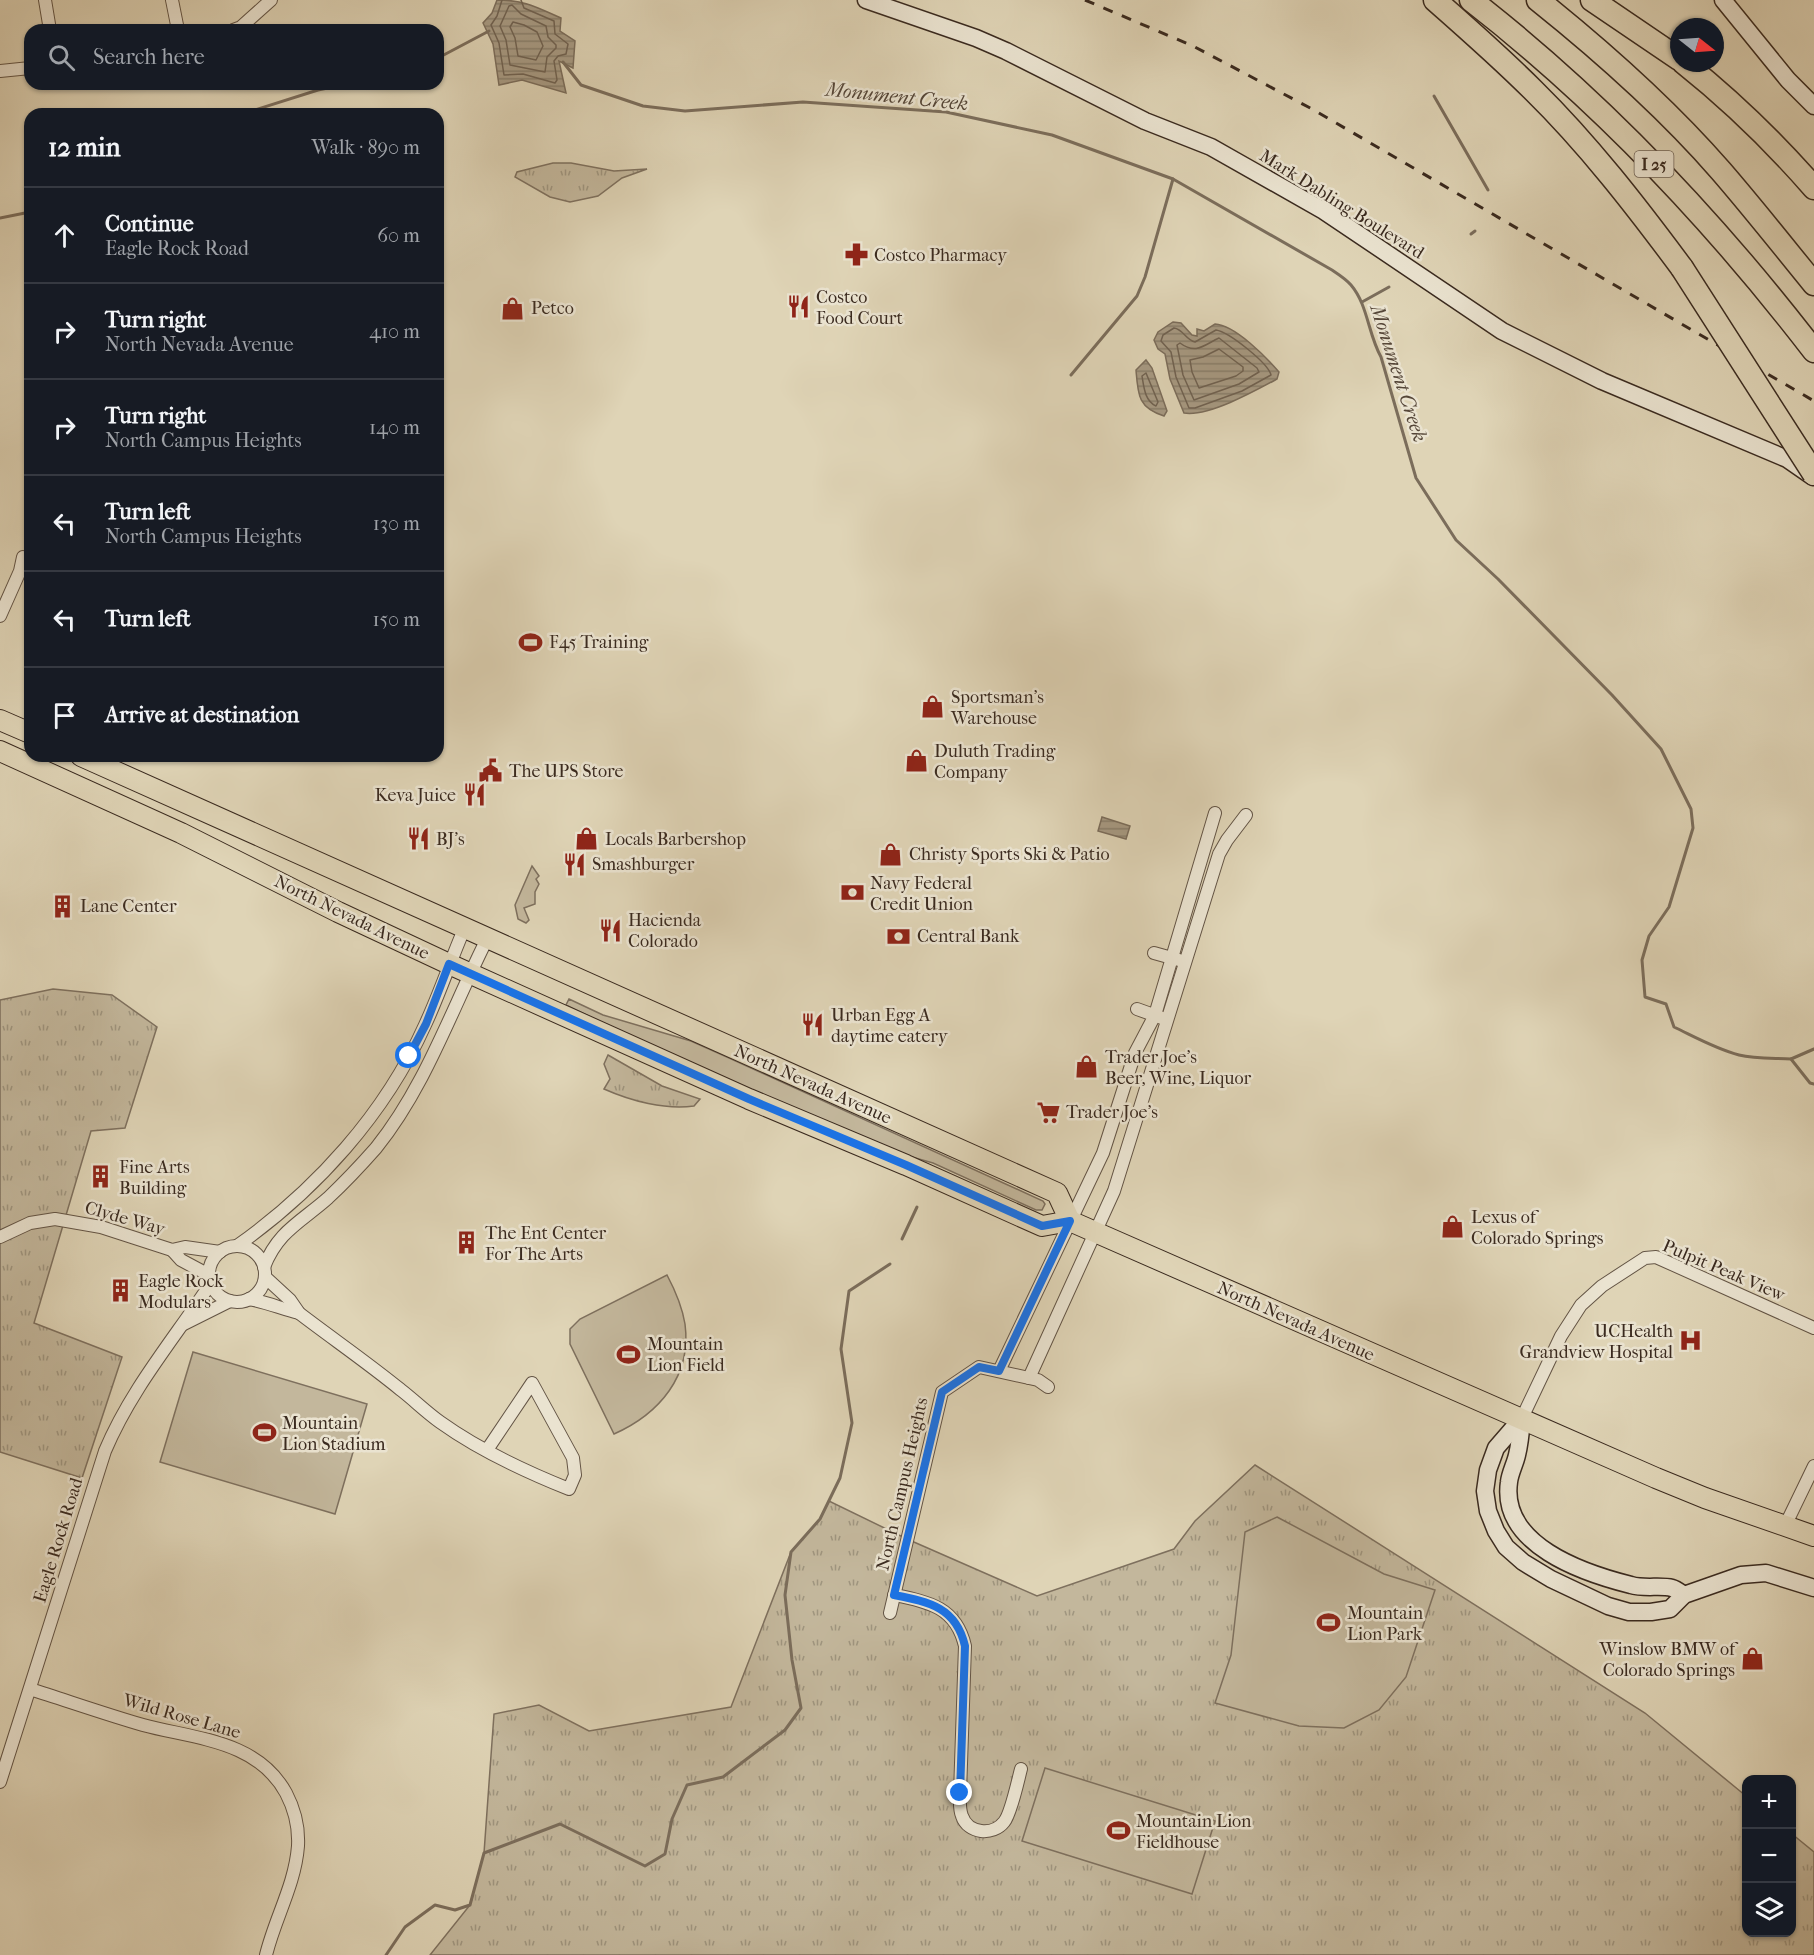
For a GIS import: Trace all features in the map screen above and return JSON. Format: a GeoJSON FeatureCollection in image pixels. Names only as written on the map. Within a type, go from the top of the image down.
{"type":"FeatureCollection","features":[{"type":"Feature","properties":{"kind":"highway"},"geometry":{"type":"LineString","coordinates":[[1435,0],[1533,90],[1584,145],[1646,220],[1682,268],[1814,476]]}},
{"type":"Feature","properties":{"kind":"highway","name":"I 25"},"geometry":{"type":"LineString","coordinates":[[1471,0],[1565,79],[1639,148],[1757,280],[1814,351]]}},
{"type":"Feature","properties":{"kind":"highway","name":"I 25"},"geometry":{"type":"LineString","coordinates":[[1538,0],[1609,60],[1662,110],[1720,170],[1814,284]]}},
{"type":"Feature","properties":{"kind":"highway"},"geometry":{"type":"LineString","coordinates":[[1592,0],[1670,53]]}},
{"type":"Feature","properties":{"kind":"highway"},"geometry":{"type":"LineString","coordinates":[[1695,72],[1727,97],[1774,142],[1814,188]]}},
{"type":"Feature","properties":{"kind":"main road"},"geometry":{"type":"LineString","coordinates":[[0,720],[24,730]]}},
{"type":"Feature","properties":{"kind":"main road","name":"North Nevada Avenue"},"geometry":{"type":"LineString","coordinates":[[0,751],[24,762]]}},
{"type":"Feature","properties":{"kind":"main road","name":"North Nevada Avenue"},"geometry":{"type":"LineString","coordinates":[[24,762],[182,833],[338,912],[449,964],[749,1099],[906,1165],[1042,1226],[1070,1221],[1656,1478],[1814,1536]]}},
{"type":"Feature","properties":{"kind":"main road","name":"North Nevada Avenue"},"geometry":{"type":"LineString","coordinates":[[94,762],[1057,1193],[1070,1221]]}},
{"type":"Feature","properties":{"kind":"street"},"geometry":{"type":"LineString","coordinates":[[45,0],[49,24]]}},
{"type":"Feature","properties":{"kind":"street"},"geometry":{"type":"LineString","coordinates":[[172,0],[177,24]]}},
{"type":"Feature","properties":{"kind":"street"},"geometry":{"type":"LineString","coordinates":[[244,24],[271,0]]}},
{"type":"Feature","properties":{"kind":"street","name":"Mark Dabling Boulevard"},"geometry":{"type":"LineString","coordinates":[[866,0],[986,42],[1145,121],[1211,147],[1324,211],[1502,331],[1602,381],[1787,459],[1814,476]]}},
{"type":"Feature","properties":{"kind":"street"},"geometry":{"type":"LineString","coordinates":[[1723,0],[1788,80],[1814,106]]}},
{"type":"Feature","properties":{"kind":"street"},"geometry":{"type":"LineString","coordinates":[[0,71],[24,69]]}},
{"type":"Feature","properties":{"kind":"street","name":"Mark Dabling Boulevard"},"geometry":{"type":"LineString","coordinates":[[1787,459],[1814,459]]}},
{"type":"Feature","properties":{"kind":"street"},"geometry":{"type":"LineString","coordinates":[[0,616],[20,571],[23,557]]}},
{"type":"Feature","properties":{"kind":"street"},"geometry":{"type":"LineString","coordinates":[[999,1371],[1103,1153],[1135,1053],[1155,1015],[1215,813]]}},
{"type":"Feature","properties":{"kind":"street"},"geometry":{"type":"LineString","coordinates":[[1029,1378],[1114,1191],[1219,854],[1246,815]]}},
{"type":"Feature","properties":{"kind":"street"},"geometry":{"type":"LineString","coordinates":[[230,1301],[222,1298],[215,1291],[210,1279],[181,1260],[172,1250],[185,1247],[220,1252],[237,1246],[282,1211],[329,1167],[355,1138],[409,1056],[426,1024],[465,927]]}},
{"type":"Feature","properties":{"kind":"street"},"geometry":{"type":"LineString","coordinates":[[249,1299],[257,1294],[262,1286],[264,1272],[277,1241],[340,1186],[375,1149],[400,1115],[418,1086],[488,938]]}},
{"type":"Feature","properties":{"kind":"street"},"geometry":{"type":"LineString","coordinates":[[1154,953],[1186,963]]}},
{"type":"Feature","properties":{"kind":"street"},"geometry":{"type":"LineString","coordinates":[[1137,1009],[1168,1020]]}},
{"type":"Feature","properties":{"kind":"street","name":"Clyde Way"},"geometry":{"type":"LineString","coordinates":[[0,1237],[30,1223],[55,1219],[101,1227],[172,1250]]}},
{"type":"Feature","properties":{"kind":"street"},"geometry":{"type":"LineString","coordinates":[[237,1246],[253,1252],[260,1258],[264,1272],[299,1313],[402,1390],[440,1422],[487,1450],[531,1473],[569,1489],[574,1475],[573,1458],[532,1383],[487,1450]]}},
{"type":"Feature","properties":{"kind":"street","name":"Eagle Rock Road"},"geometry":{"type":"LineString","coordinates":[[0,1782],[111,1436],[143,1379],[183,1324],[210,1279],[210,1266],[220,1252]]}},
{"type":"Feature","properties":{"kind":"street","name":"Pulpit Peak View"},"geometry":{"type":"LineString","coordinates":[[1522,1418],[1561,1336],[1581,1305],[1602,1286],[1645,1258],[1656,1257],[1814,1328]]}},
{"type":"Feature","properties":{"kind":"street"},"geometry":{"type":"LineString","coordinates":[[249,1299],[299,1313]]}},
{"type":"Feature","properties":{"kind":"street","name":"Eagle Rock Road"},"geometry":{"type":"LineString","coordinates":[[183,1324],[230,1301],[240,1302],[249,1299]]}},
{"type":"Feature","properties":{"kind":"street","name":"North Campus Heights"},"geometry":{"type":"LineString","coordinates":[[890,1613],[942,1392],[979,1367],[1038,1380],[1048,1387]]}},
{"type":"Feature","properties":{"kind":"street"},"geometry":{"type":"LineString","coordinates":[[1522,1418],[1496,1448],[1488,1470],[1485,1491],[1488,1511],[1506,1547],[1523,1562],[1551,1579],[1608,1606],[1629,1612],[1670,1609],[1684,1595],[1741,1575],[1766,1573],[1814,1588]]}},
{"type":"Feature","properties":{"kind":"street"},"geometry":{"type":"LineString","coordinates":[[1522,1418],[1518,1455],[1509,1482],[1512,1514],[1527,1536],[1576,1568],[1634,1586],[1671,1588],[1684,1595]]}},
{"type":"Feature","properties":{"kind":"street"},"geometry":{"type":"LineString","coordinates":[[1785,1526],[1814,1466]]}},
{"type":"Feature","properties":{"kind":"street"},"geometry":{"type":"LineString","coordinates":[[894,1595],[930,1604],[943,1610],[958,1626],[963,1636],[965,1646],[960,1793],[962,1817],[968,1825],[983,1832],[998,1827],[1006,1821],[1021,1769]]}},
{"type":"Feature","properties":{"kind":"street","name":"Wild Rose Lane"},"geometry":{"type":"LineString","coordinates":[[30,1689],[125,1720],[220,1742],[252,1757],[269,1770],[281,1784],[295,1813],[297,1846],[287,1896],[266,1955]]}},
{"type":"Feature","properties":{"kind":"green space"},"geometry":{"type":"Polygon","coordinates":[[[553,163],[571,163],[614,171],[647,169],[622,178],[598,196],[570,202],[550,197],[515,177],[517,172],[553,163]]]}},
{"type":"Feature","properties":{"kind":"green space"},"geometry":{"type":"Polygon","coordinates":[[[532,866],[539,876],[536,879],[539,884],[535,892],[535,904],[524,908],[529,920],[526,923],[518,919],[515,905],[532,866]]]}},
{"type":"Feature","properties":{"kind":"green space"},"geometry":{"type":"Polygon","coordinates":[[[53,989],[112,995],[157,1027],[125,1128],[91,1131],[34,1323],[122,1357],[82,1478],[0,1452],[0,1000],[53,989]]]}},
{"type":"Feature","properties":{"kind":"green space"},"geometry":{"type":"Polygon","coordinates":[[[569,999],[603,1015],[691,1041],[1043,1201],[1045,1204],[1042,1210],[1036,1210],[933,1163],[887,1150],[601,1022],[566,1005],[569,999]]]}},
{"type":"Feature","properties":{"kind":"green space"},"geometry":{"type":"Polygon","coordinates":[[[608,1055],[662,1086],[700,1099],[694,1106],[660,1106],[637,1101],[604,1089],[610,1079],[604,1064],[608,1055]]]}},
{"type":"Feature","properties":{"kind":"green space","name":"Mountain Lion Field"},"geometry":{"type":"Polygon","coordinates":[[[667,1275],[678,1298],[685,1324],[686,1343],[683,1360],[669,1391],[658,1404],[645,1416],[614,1434],[570,1344],[570,1329],[580,1319],[667,1275]]]}},
{"type":"Feature","properties":{"kind":"green space","name":"Mountain Lion Stadium"},"geometry":{"type":"Polygon","coordinates":[[[193,1352],[367,1404],[335,1514],[160,1462],[193,1352]]]}},
{"type":"Feature","properties":{"kind":"green space"},"geometry":{"type":"Polygon","coordinates":[[[1255,1465],[1645,1713],[1742,1793],[1742,1937],[1796,1937],[1796,1837],[1814,1852],[1814,1955],[430,1955],[470,1905],[484,1853],[494,1714],[539,1705],[589,1731],[731,1707],[791,1552],[820,1519],[829,1501],[907,1539],[1037,1596],[1174,1549],[1195,1521],[1255,1465]]]}},
{"type":"Feature","properties":{"kind":"green space","name":"Mountain Lion Park"},"geometry":{"type":"Polygon","coordinates":[[[1277,1517],[1384,1574],[1435,1590],[1406,1677],[1379,1710],[1344,1728],[1299,1726],[1215,1703],[1231,1655],[1245,1532],[1277,1517]]]}},
{"type":"Feature","properties":{"kind":"green space","name":"Mountain Lion Fieldhouse"},"geometry":{"type":"Polygon","coordinates":[[[1045,1768],[1215,1821],[1192,1894],[1022,1841],[1045,1768]]]}},
{"type":"Feature","properties":{"kind":"water"},"geometry":{"type":"Polygon","coordinates":[[[497,0],[523,3],[561,18],[560,31],[575,41],[573,68],[559,61],[566,93],[522,80],[499,85],[493,44],[483,23],[492,13],[497,0]]]}},
{"type":"Feature","properties":{"kind":"water"},"geometry":{"type":"Polygon","coordinates":[[[1173,322],[1181,323],[1192,335],[1197,336],[1197,329],[1204,331],[1215,324],[1232,330],[1258,350],[1279,372],[1277,379],[1218,407],[1206,411],[1184,413],[1170,379],[1165,354],[1158,349],[1154,340],[1158,332],[1173,322]]]}},
{"type":"Feature","properties":{"kind":"water"},"geometry":{"type":"Polygon","coordinates":[[[1146,360],[1152,368],[1167,411],[1164,416],[1144,405],[1139,393],[1136,370],[1146,360]]]}},
{"type":"Feature","properties":{"kind":"water"},"geometry":{"type":"Polygon","coordinates":[[[1102,817],[1130,826],[1126,839],[1098,831],[1102,817]]]}},
{"type":"Feature","properties":{"kind":"waterway","name":"Monument Creek"},"geometry":{"type":"LineString","coordinates":[[444,55],[489,31]]}},
{"type":"Feature","properties":{"kind":"waterway","name":"Monument Creek"},"geometry":{"type":"LineString","coordinates":[[563,62],[581,85],[643,106],[685,111],[803,102],[946,112],[1052,135],[1173,179],[1344,279],[1357,293],[1365,311],[1381,357],[1416,478],[1456,540],[1498,579],[1612,695],[1661,749],[1691,809],[1693,828],[1669,907],[1649,936],[1642,960],[1645,997],[1666,1004],[1674,1027],[1739,1055],[1791,1059],[1810,1083],[1814,1084]]}},
{"type":"Feature","properties":{"kind":"waterway","name":"Monument Creek"},"geometry":{"type":"LineString","coordinates":[[261,108],[318,90]]}},
{"type":"Feature","properties":{"kind":"waterway"},"geometry":{"type":"LineString","coordinates":[[1434,96],[1488,190]]}},
{"type":"Feature","properties":{"kind":"waterway"},"geometry":{"type":"LineString","coordinates":[[1071,375],[1137,296],[1145,277],[1173,179]]}},
{"type":"Feature","properties":{"kind":"waterway","name":"Monument Creek"},"geometry":{"type":"LineString","coordinates":[[0,218],[24,213]]}},
{"type":"Feature","properties":{"kind":"waterway"},"geometry":{"type":"LineString","coordinates":[[1471,234],[1475,231]]}},
{"type":"Feature","properties":{"kind":"waterway"},"geometry":{"type":"LineString","coordinates":[[1362,302],[1389,287]]}},
{"type":"Feature","properties":{"kind":"waterway"},"geometry":{"type":"LineString","coordinates":[[1791,1059],[1814,1049]]}},
{"type":"Feature","properties":{"kind":"waterway"},"geometry":{"type":"LineString","coordinates":[[902,1239],[917,1207]]}},
{"type":"Feature","properties":{"kind":"waterway"},"geometry":{"type":"LineString","coordinates":[[386,1955],[405,1927],[435,1905],[455,1910],[470,1905],[484,1853],[560,1824],[645,1866],[665,1854],[672,1819],[687,1785],[723,1777],[785,1730],[801,1708],[792,1660],[785,1595],[791,1552],[820,1519],[840,1478],[852,1423],[841,1349],[849,1291],[890,1264]]}},
{"type":"Feature","properties":{"kind":"railway"},"geometry":{"type":"LineString","coordinates":[[1085,0],[1193,46],[1312,109],[1814,401]]}},
{"type":"Feature","properties":{"kind":"place","name":"Costco Pharmacy"},"geometry":{"type":"Point","coordinates":[856,255]}},
{"type":"Feature","properties":{"kind":"place","name":"Costco Food Court"},"geometry":{"type":"Point","coordinates":[798,307]}},
{"type":"Feature","properties":{"kind":"place","name":"Petco"},"geometry":{"type":"Point","coordinates":[513,308]}},
{"type":"Feature","properties":{"kind":"place","name":"F45 Training"},"geometry":{"type":"Point","coordinates":[531,642]}},
{"type":"Feature","properties":{"kind":"place","name":"Sportsman's Warehouse"},"geometry":{"type":"Point","coordinates":[933,707]}},
{"type":"Feature","properties":{"kind":"place","name":"Duluth Trading Company"},"geometry":{"type":"Point","coordinates":[916,761]}},
{"type":"Feature","properties":{"kind":"place","name":"The UPS Store"},"geometry":{"type":"Point","coordinates":[491,771]}},
{"type":"Feature","properties":{"kind":"place","name":"Keva Juice"},"geometry":{"type":"Point","coordinates":[474,795]}},
{"type":"Feature","properties":{"kind":"place","name":"BJ's"},"geometry":{"type":"Point","coordinates":[418,839]}},
{"type":"Feature","properties":{"kind":"place","name":"Locals Barbershop"},"geometry":{"type":"Point","coordinates":[587,839]}},
{"type":"Feature","properties":{"kind":"place","name":"Christy Sports Ski & Patio"},"geometry":{"type":"Point","coordinates":[891,854]}},
{"type":"Feature","properties":{"kind":"place","name":"Smashburger"},"geometry":{"type":"Point","coordinates":[574,864]}},
{"type":"Feature","properties":{"kind":"place","name":"Navy Federal Credit Union"},"geometry":{"type":"Point","coordinates":[852,893]}},
{"type":"Feature","properties":{"kind":"place","name":"Lane Center"},"geometry":{"type":"Point","coordinates":[62,906]}},
{"type":"Feature","properties":{"kind":"place","name":"Hacienda Colorado"},"geometry":{"type":"Point","coordinates":[610,930]}},
{"type":"Feature","properties":{"kind":"place","name":"Central Bank"},"geometry":{"type":"Point","coordinates":[899,936]}},
{"type":"Feature","properties":{"kind":"place","name":"Urban Egg A daytime eatery"},"geometry":{"type":"Point","coordinates":[813,1025]}},
{"type":"Feature","properties":{"kind":"place","name":"Trader Joe's Beer, Wine, Liquor"},"geometry":{"type":"Point","coordinates":[1087,1067]}},
{"type":"Feature","properties":{"kind":"place","name":"Trader Joe's"},"geometry":{"type":"Point","coordinates":[1048,1112]}},
{"type":"Feature","properties":{"kind":"place","name":"Fine Arts Building"},"geometry":{"type":"Point","coordinates":[101,1177]}},
{"type":"Feature","properties":{"kind":"place","name":"Lexus of Colorado Springs"},"geometry":{"type":"Point","coordinates":[1453,1227]}},
{"type":"Feature","properties":{"kind":"place","name":"The Ent Center For The Arts"},"geometry":{"type":"Point","coordinates":[467,1243]}},
{"type":"Feature","properties":{"kind":"place","name":"Eagle Rock Modulars"},"geometry":{"type":"Point","coordinates":[120,1291]}},
{"type":"Feature","properties":{"kind":"place","name":"UCHealth Grandview Hospital"},"geometry":{"type":"Point","coordinates":[1691,1341]}},
{"type":"Feature","properties":{"kind":"place","name":"Mountain Lion Field"},"geometry":{"type":"Point","coordinates":[629,1354]}},
{"type":"Feature","properties":{"kind":"place","name":"Mountain Lion Stadium"},"geometry":{"type":"Point","coordinates":[264,1433]}},
{"type":"Feature","properties":{"kind":"place","name":"Mountain Lion Park"},"geometry":{"type":"Point","coordinates":[1329,1623]}},
{"type":"Feature","properties":{"kind":"place","name":"Winslow BMW of Colorado Springs"},"geometry":{"type":"Point","coordinates":[1753,1659]}},
{"type":"Feature","properties":{"kind":"place","name":"Mountain Lion Fieldhouse"},"geometry":{"type":"Point","coordinates":[1118,1831]}},
{"type":"Feature","properties":{"kind":"route"},"geometry":{"type":"LineString","coordinates":[[409,1056],[426,1024],[449,964],[749,1099],[906,1165],[1042,1226],[1070,1221],[999,1371],[979,1367],[942,1392],[894,1595],[930,1604],[943,1610],[958,1626],[963,1636],[965,1646],[960,1793]]}}]}
